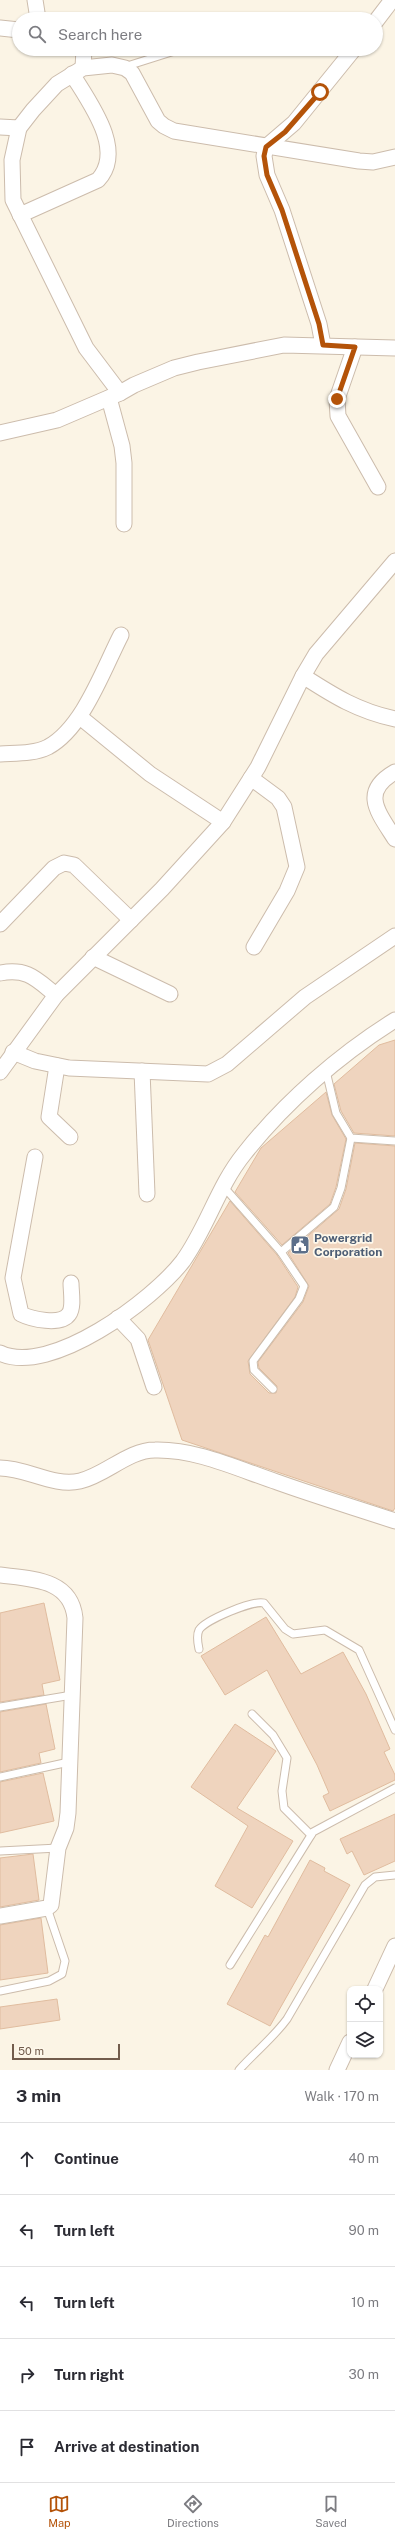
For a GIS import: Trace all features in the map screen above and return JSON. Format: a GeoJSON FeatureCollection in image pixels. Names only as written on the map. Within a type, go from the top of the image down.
{"type":"FeatureCollection","features":[{"type":"Feature","properties":{"kind":"street"},"geometry":{"type":"LineString","coordinates":[[35,0],[37,12]]}},
{"type":"Feature","properties":{"kind":"street"},"geometry":{"type":"LineString","coordinates":[[383,12],[392,0]]}},
{"type":"Feature","properties":{"kind":"street"},"geometry":{"type":"LineString","coordinates":[[0,28],[12,29]]}},
{"type":"Feature","properties":{"kind":"street"},"geometry":{"type":"LineString","coordinates":[[20,215],[98,180],[106,171],[109,163],[105,136],[78,71],[82,56]]}},
{"type":"Feature","properties":{"kind":"street"},"geometry":{"type":"LineString","coordinates":[[323,345],[319,324],[282,210],[265,168],[266,147],[294,123],[348,56]]}},
{"type":"Feature","properties":{"kind":"street"},"geometry":{"type":"LineString","coordinates":[[124,524],[123,452],[114,396],[86,348],[13,200],[11,173],[19,128],[42,99],[78,71],[112,65],[122,67],[132,73],[164,126],[194,135],[358,161],[373,162],[395,157]]}},
{"type":"Feature","properties":{"kind":"street"},"geometry":{"type":"LineString","coordinates":[[0,127],[19,128]]}},
{"type":"Feature","properties":{"kind":"street"},"geometry":{"type":"LineString","coordinates":[[0,433],[57,420],[114,396],[134,385],[174,368],[198,362],[284,346],[323,345],[395,348]]}},
{"type":"Feature","properties":{"kind":"street"},"geometry":{"type":"LineString","coordinates":[[355,347],[337,399],[338,416],[378,487]]}},
{"type":"Feature","properties":{"kind":"street"},"geometry":{"type":"LineString","coordinates":[[0,1072],[13,1052],[56,995],[162,889],[223,822],[251,778],[303,676],[324,644],[395,561]]}},
{"type":"Feature","properties":{"kind":"street"},"geometry":{"type":"LineString","coordinates":[[0,754],[32,752],[47,747],[66,734],[80,717],[121,635]]}},
{"type":"Feature","properties":{"kind":"street"},"geometry":{"type":"LineString","coordinates":[[303,676],[340,700],[370,714],[395,719]]}},
{"type":"Feature","properties":{"kind":"street"},"geometry":{"type":"LineString","coordinates":[[80,717],[150,774],[223,822]]}},
{"type":"Feature","properties":{"kind":"street"},"geometry":{"type":"LineString","coordinates":[[395,772],[383,779],[375,788],[375,799],[380,815],[395,839]]}},
{"type":"Feature","properties":{"kind":"street"},"geometry":{"type":"LineString","coordinates":[[251,778],[278,798],[284,807],[297,867],[287,892],[254,947]]}},
{"type":"Feature","properties":{"kind":"street"},"geometry":{"type":"LineString","coordinates":[[0,924],[54,868],[64,863],[74,865],[131,920]]}},
{"type":"Feature","properties":{"kind":"street"},"geometry":{"type":"LineString","coordinates":[[13,1052],[35,1061],[57,1066],[208,1074],[227,1064],[305,997],[395,936]]}},
{"type":"Feature","properties":{"kind":"street"},"geometry":{"type":"LineString","coordinates":[[93,957],[170,994]]}},
{"type":"Feature","properties":{"kind":"street"},"geometry":{"type":"LineString","coordinates":[[0,973],[14,970],[25,972],[56,995]]}},
{"type":"Feature","properties":{"kind":"street"},"geometry":{"type":"LineString","coordinates":[[0,1353],[9,1357],[22,1359],[61,1350],[78,1343],[118,1318],[163,1283],[182,1262],[198,1238],[223,1186],[243,1155],[269,1124],[326,1071],[366,1038],[395,1020]]}},
{"type":"Feature","properties":{"kind":"street"},"geometry":{"type":"LineString","coordinates":[[57,1066],[49,1117],[70,1137]]}},
{"type":"Feature","properties":{"kind":"street"},"geometry":{"type":"LineString","coordinates":[[142,1071],[147,1194]]}},
{"type":"Feature","properties":{"kind":"street"},"geometry":{"type":"LineString","coordinates":[[35,1157],[6,1278],[21,1314],[28,1317],[57,1320],[70,1314],[71,1283]]}},
{"type":"Feature","properties":{"kind":"street"},"geometry":{"type":"LineString","coordinates":[[118,1318],[138,1339],[154,1387]]}},
{"type":"Feature","properties":{"kind":"street"},"geometry":{"type":"LineString","coordinates":[[0,1468],[14,1468],[62,1482],[79,1481],[95,1476],[142,1452],[166,1451],[208,1458],[395,1521]]}},
{"type":"Feature","properties":{"kind":"street"},"geometry":{"type":"LineString","coordinates":[[0,1574],[34,1579],[50,1584],[63,1591],[70,1599],[76,1618],[69,1762],[68,1822],[58,1848],[52,1899],[47,1908],[0,1916]]}},
{"type":"Feature","properties":{"kind":"street"},"geometry":{"type":"LineString","coordinates":[[376,1986],[395,1946]]}},
{"type":"Feature","properties":{"kind":"street"},"geometry":{"type":"LineString","coordinates":[[338,2070],[347,2049]]}},
{"type":"Feature","properties":{"kind":"lane"},"geometry":{"type":"LineString","coordinates":[[122,67],[158,56]]}},
{"type":"Feature","properties":{"kind":"lane"},"geometry":{"type":"LineString","coordinates":[[281,1252],[334,1207],[341,1188],[350,1138],[336,1113],[326,1071]]}},
{"type":"Feature","properties":{"kind":"lane"},"geometry":{"type":"LineString","coordinates":[[350,1138],[395,1141]]}},
{"type":"Feature","properties":{"kind":"lane"},"geometry":{"type":"LineString","coordinates":[[223,1186],[281,1252],[304,1286],[299,1299],[255,1356],[253,1361],[254,1370],[273,1389]]}},
{"type":"Feature","properties":{"kind":"lane"},"geometry":{"type":"LineString","coordinates":[[199,1649],[197,1635],[202,1626],[253,1602],[264,1603],[285,1629],[293,1634],[325,1630],[359,1650],[395,1730]]}},
{"type":"Feature","properties":{"kind":"lane"},"geometry":{"type":"LineString","coordinates":[[0,1707],[72,1696]]}},
{"type":"Feature","properties":{"kind":"lane"},"geometry":{"type":"LineString","coordinates":[[252,1714],[272,1735],[287,1758],[282,1790],[284,1808],[311,1835]]}},
{"type":"Feature","properties":{"kind":"lane"},"geometry":{"type":"LineString","coordinates":[[0,1777],[69,1762]]}},
{"type":"Feature","properties":{"kind":"lane"},"geometry":{"type":"LineString","coordinates":[[230,1965],[311,1835],[325,1824],[395,1788]]}},
{"type":"Feature","properties":{"kind":"lane"},"geometry":{"type":"LineString","coordinates":[[0,1852],[58,1848]]}},
{"type":"Feature","properties":{"kind":"lane"},"geometry":{"type":"LineString","coordinates":[[239,2070],[252,2054],[277,2032],[287,2019],[365,1885],[374,1877],[395,1875]]}},
{"type":"Feature","properties":{"kind":"lane"},"geometry":{"type":"LineString","coordinates":[[0,1991],[49,1981],[62,1974],[65,1961],[47,1908]]}},
{"type":"Feature","properties":{"kind":"building"},"geometry":{"type":"Polygon","coordinates":[[[395,1040],[395,1136],[354,1133],[341,1111],[334,1084],[379,1045],[395,1040]]]}},
{"type":"Feature","properties":{"kind":"building"},"geometry":{"type":"Polygon","coordinates":[[[326,1092],[332,1115],[346,1139],[336,1187],[330,1204],[282,1245],[235,1192],[261,1148],[326,1092]]]}},
{"type":"Feature","properties":{"kind":"building","name":"Powergrid Corporation"},"geometry":{"type":"Polygon","coordinates":[[[355,1143],[395,1146],[395,1508],[393,1511],[182,1440],[148,1340],[230,1201],[277,1255],[298,1287],[295,1297],[248,1361],[250,1374],[269,1393],[276,1393],[277,1386],[259,1368],[258,1362],[303,1302],[309,1286],[288,1253],[339,1209],[346,1189],[355,1143]]]}},
{"type":"Feature","properties":{"kind":"building"},"geometry":{"type":"Polygon","coordinates":[[[44,1603],[60,1680],[42,1684],[44,1695],[0,1702],[0,1613],[44,1603]]]}},
{"type":"Feature","properties":{"kind":"building"},"geometry":{"type":"Polygon","coordinates":[[[266,1617],[301,1674],[343,1652],[366,1694],[390,1749],[384,1752],[395,1775],[395,1780],[330,1811],[323,1796],[329,1793],[317,1765],[267,1670],[225,1695],[201,1656],[266,1617]]]}},
{"type":"Feature","properties":{"kind":"building"},"geometry":{"type":"Polygon","coordinates":[[[46,1704],[55,1749],[39,1753],[41,1763],[0,1772],[0,1712],[46,1704]]]}},
{"type":"Feature","properties":{"kind":"building"},"geometry":{"type":"Polygon","coordinates":[[[235,1724],[276,1751],[237,1808],[293,1841],[252,1908],[215,1886],[248,1826],[191,1787],[235,1724]]]}},
{"type":"Feature","properties":{"kind":"building"},"geometry":{"type":"Polygon","coordinates":[[[43,1773],[54,1821],[0,1833],[0,1782],[43,1773]]]}},
{"type":"Feature","properties":{"kind":"building"},"geometry":{"type":"Polygon","coordinates":[[[395,1814],[395,1861],[364,1875],[352,1851],[347,1854],[340,1839],[395,1814]]]}},
{"type":"Feature","properties":{"kind":"building"},"geometry":{"type":"Polygon","coordinates":[[[33,1854],[39,1900],[0,1907],[0,1858],[33,1854]]]}},
{"type":"Feature","properties":{"kind":"building"},"geometry":{"type":"Polygon","coordinates":[[[310,1860],[325,1868],[324,1871],[350,1885],[270,2026],[227,2004],[265,1935],[268,1937],[310,1860]]]}},
{"type":"Feature","properties":{"kind":"building"},"geometry":{"type":"Polygon","coordinates":[[[41,1918],[48,1973],[0,1980],[0,1925],[41,1918]]]}},
{"type":"Feature","properties":{"kind":"building"},"geometry":{"type":"Polygon","coordinates":[[[57,1999],[60,2020],[0,2029],[0,2007],[57,1999]]]}},
{"type":"Feature","properties":{"kind":"place","name":"Powergrid Corporation"},"geometry":{"type":"Point","coordinates":[300,1245]}},
{"type":"Feature","properties":{"kind":"route"},"geometry":{"type":"LineString","coordinates":[[320,92],[294,123],[266,147],[264,156],[267,175],[282,210],[319,324],[323,345],[355,347],[337,399]]}}]}
